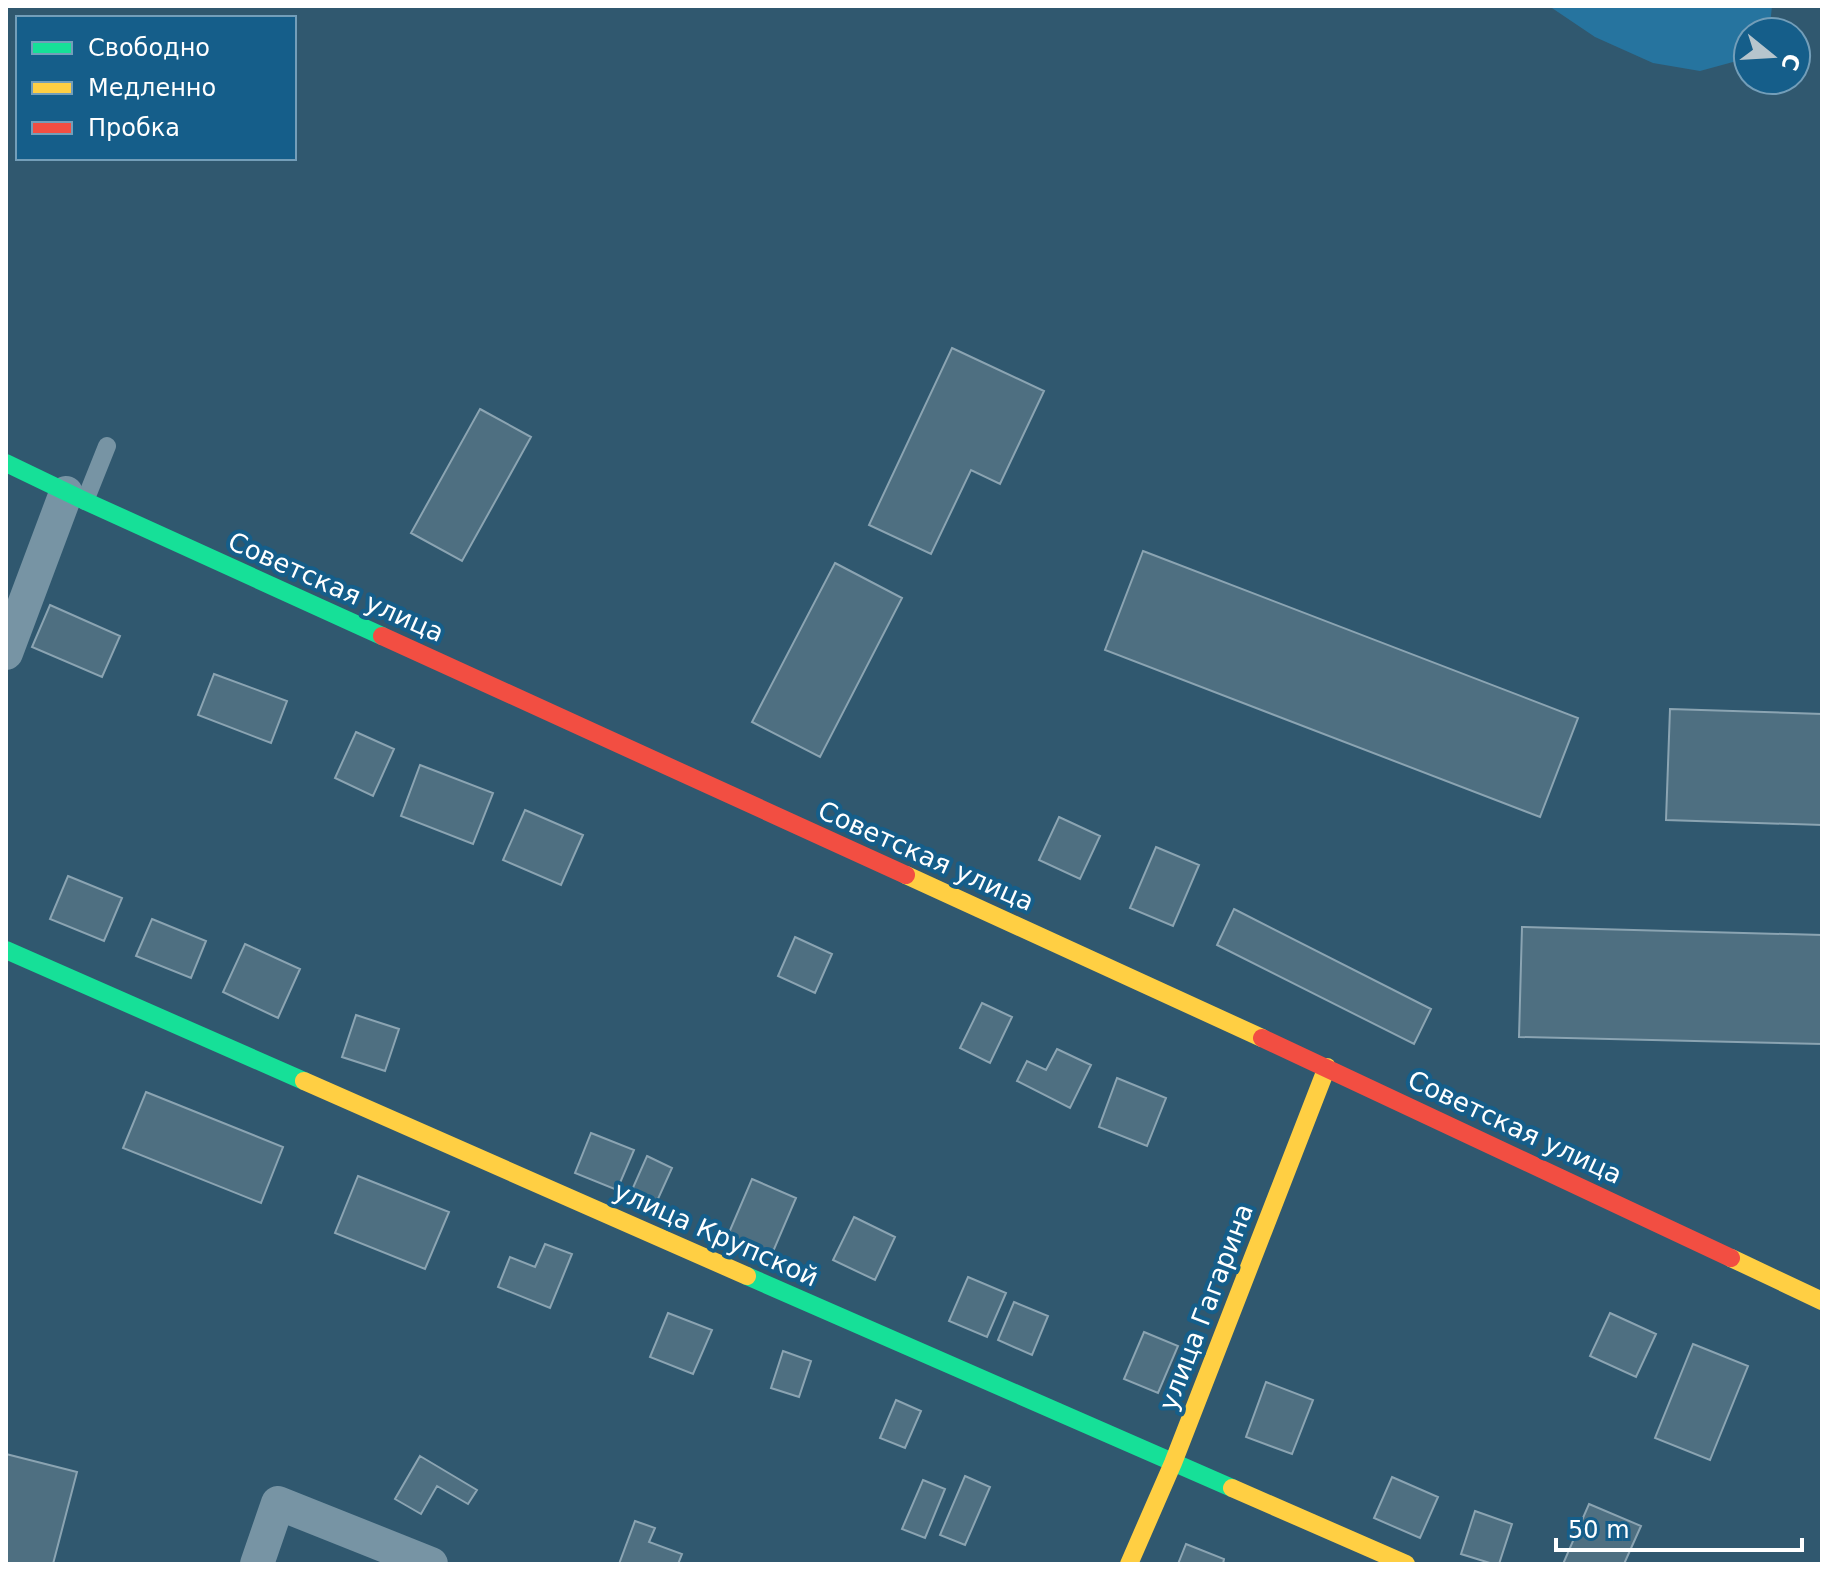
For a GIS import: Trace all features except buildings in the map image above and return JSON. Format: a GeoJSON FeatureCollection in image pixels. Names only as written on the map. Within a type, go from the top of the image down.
{"type":"FeatureCollection","features":[{"type":"Feature","properties":{"kind":"street","name":"Советская улица"},"geometry":{"type":"LineString","coordinates":[[6,463],[1327,1067],[1822,1301]]}},
{"type":"Feature","properties":{"kind":"street"},"geometry":{"type":"LineString","coordinates":[[6,653],[76,497]]}},
{"type":"Feature","properties":{"kind":"street","name":"улица Крупской"},"geometry":{"type":"LineString","coordinates":[[6,950],[1406,1564]]}},
{"type":"Feature","properties":{"kind":"street","name":"улица Гагарина"},"geometry":{"type":"LineString","coordinates":[[1129,1564],[1173,1463],[1327,1067]]}},
{"type":"Feature","properties":{"kind":"street"},"geometry":{"type":"LineString","coordinates":[[257,1564],[278,1503],[431,1564]]}},
{"type":"Feature","properties":{"kind":"lane"},"geometry":{"type":"LineString","coordinates":[[76,497],[107,446]]}},
{"type":"Feature","properties":{"kind":"shaded area"},"geometry":{"type":"Polygon","coordinates":[[[1549,6],[1772,6],[1771,16],[1732,16],[1732,62],[1700,71],[1653,63],[1595,37],[1549,6]]]}},
{"type":"Feature","properties":{"kind":"traffic: fast"},"geometry":{"type":"LineString","coordinates":[[6,463],[382,636]]}},
{"type":"Feature","properties":{"kind":"traffic: fast"},"geometry":{"type":"LineString","coordinates":[[6,950],[304,1081]]}},
{"type":"Feature","properties":{"kind":"traffic: fast"},"geometry":{"type":"LineString","coordinates":[[747,1276],[1232,1488]]}},
{"type":"Feature","properties":{"kind":"traffic: slow"},"geometry":{"type":"LineString","coordinates":[[906,875],[1262,1038]]}},
{"type":"Feature","properties":{"kind":"traffic: slow"},"geometry":{"type":"LineString","coordinates":[[1129,1564],[1173,1463],[1327,1067]]}},
{"type":"Feature","properties":{"kind":"traffic: slow"},"geometry":{"type":"LineString","coordinates":[[304,1081],[747,1276]]}},
{"type":"Feature","properties":{"kind":"traffic: slow"},"geometry":{"type":"LineString","coordinates":[[1731,1258],[1822,1301]]}},
{"type":"Feature","properties":{"kind":"traffic: slow"},"geometry":{"type":"LineString","coordinates":[[1232,1488],[1406,1564]]}},
{"type":"Feature","properties":{"kind":"traffic: jam"},"geometry":{"type":"LineString","coordinates":[[382,636],[906,875]]}},
{"type":"Feature","properties":{"kind":"traffic: jam"},"geometry":{"type":"LineString","coordinates":[[1262,1038],[1731,1258]]}}]}
